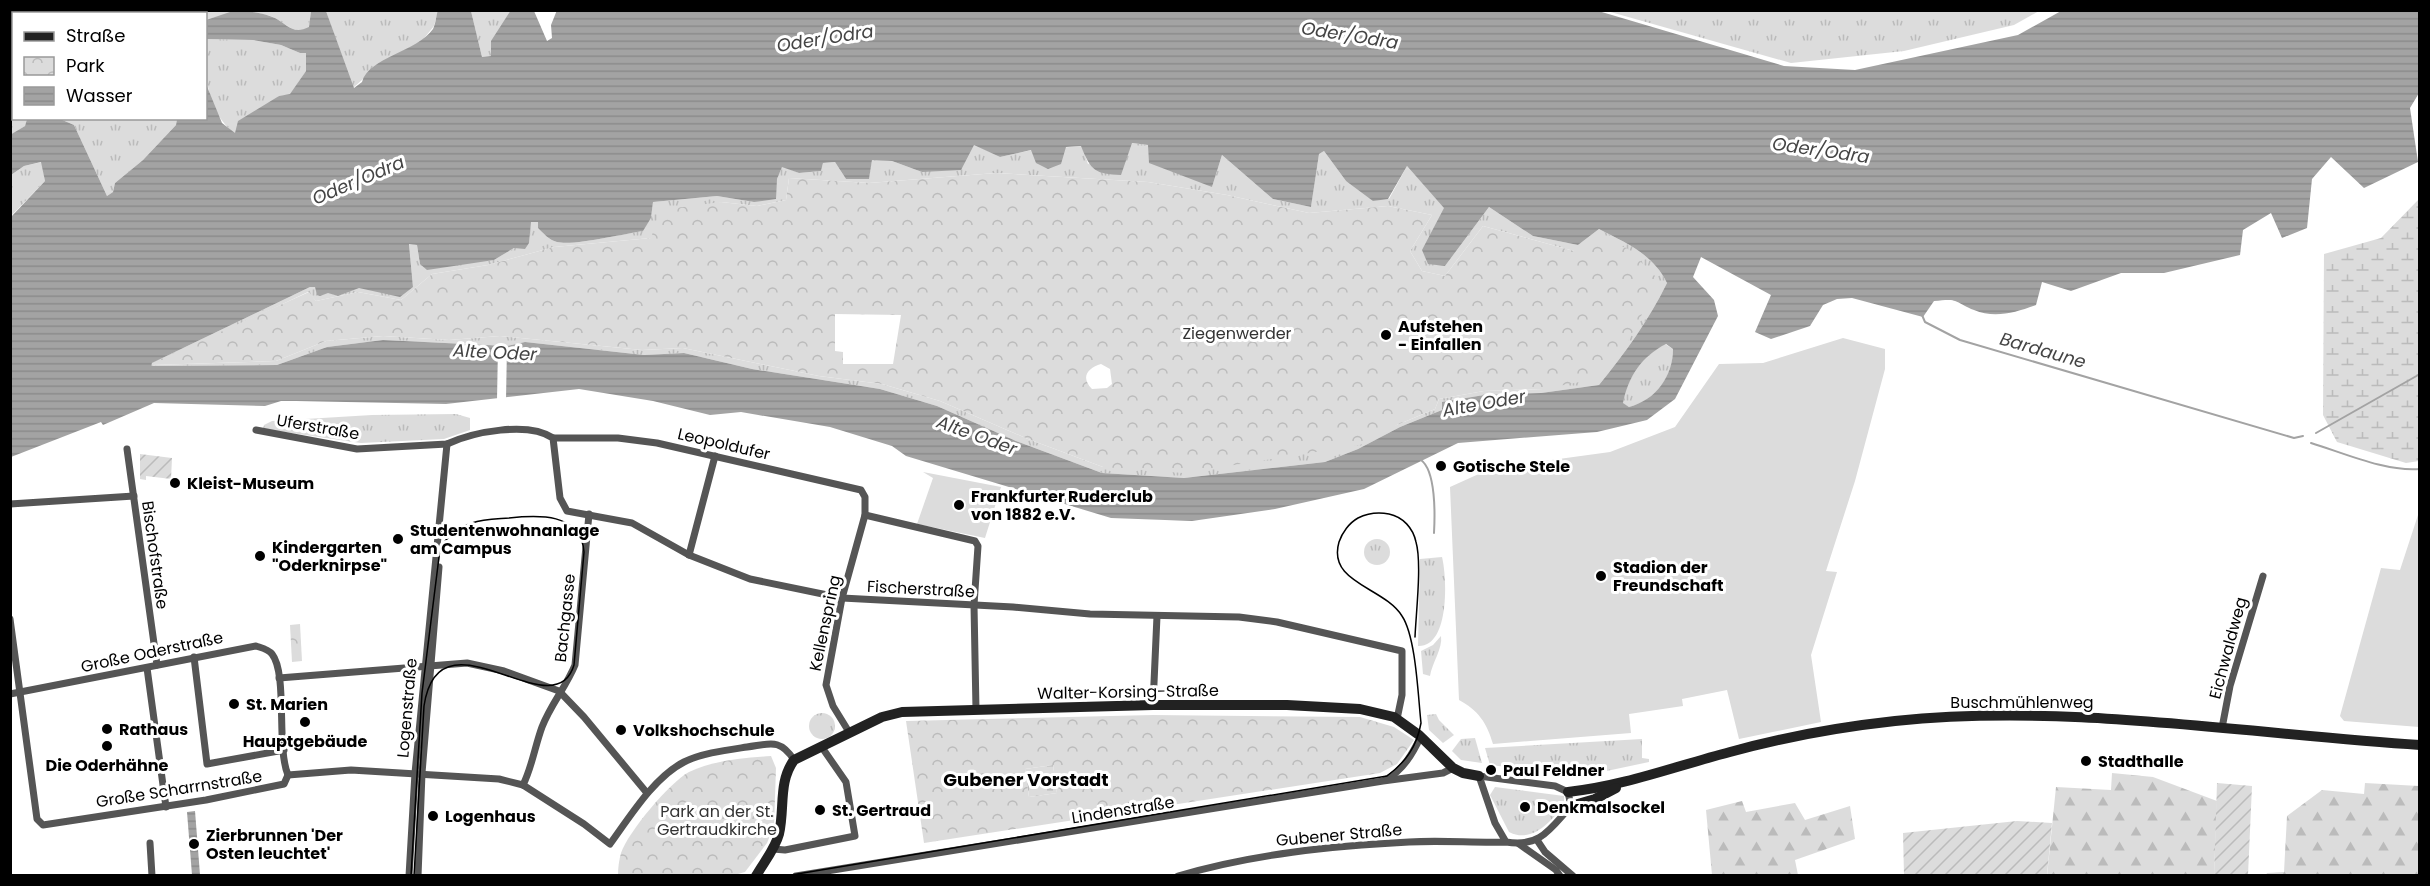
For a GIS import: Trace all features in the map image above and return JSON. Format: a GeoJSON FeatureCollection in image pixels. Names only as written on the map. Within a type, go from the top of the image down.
{"type":"FeatureCollection","features":[{"type":"Feature","properties":{"kind":"street","name":"Uferstraße"},"geometry":{"type":"LineString","coordinates":[[256,430],[357,449],[447,444]]}},
{"type":"Feature","properties":{"kind":"street"},"geometry":{"type":"LineString","coordinates":[[447,444],[459,439],[501,430],[534,430],[546,432],[553,438]]}},
{"type":"Feature","properties":{"kind":"street","name":"Leopoldufer"},"geometry":{"type":"LineString","coordinates":[[553,438],[618,438],[648,442],[861,490],[865,497],[865,515]]}},
{"type":"Feature","properties":{"kind":"street","name":"Fischerstraße"},"geometry":{"type":"LineString","coordinates":[[553,438],[560,498],[567,511],[632,523],[689,555],[750,579],[842,598],[1090,614],[1239,617],[1277,622],[1402,651],[1402,696],[1397,719]]}},
{"type":"Feature","properties":{"kind":"street","name":"Logenstraße"},"geometry":{"type":"LineString","coordinates":[[409,876],[447,444]]}},
{"type":"Feature","properties":{"kind":"street","name":"Bischofstraße"},"geometry":{"type":"LineString","coordinates":[[127,449],[157,665]]}},
{"type":"Feature","properties":{"kind":"street"},"geometry":{"type":"LineString","coordinates":[[689,555],[715,456]]}},
{"type":"Feature","properties":{"kind":"street"},"geometry":{"type":"LineString","coordinates":[[10,504],[134,496]]}},
{"type":"Feature","properties":{"kind":"street","name":"Bachgasse"},"geometry":{"type":"LineString","coordinates":[[523,785],[542,727],[559,691],[569,680],[575,665],[589,514]]}},
{"type":"Feature","properties":{"kind":"street"},"geometry":{"type":"LineString","coordinates":[[865,515],[975,541],[978,546],[974,605],[976,710]]}},
{"type":"Feature","properties":{"kind":"street","name":"Kellenspring"},"geometry":{"type":"LineString","coordinates":[[849,732],[833,706],[826,684],[842,598],[865,515]]}},
{"type":"Feature","properties":{"kind":"street","name":"Eichwaldweg"},"geometry":{"type":"LineString","coordinates":[[2222,728],[2230,686],[2263,576]]}},
{"type":"Feature","properties":{"kind":"street"},"geometry":{"type":"LineString","coordinates":[[1153,705],[1157,616]]}},
{"type":"Feature","properties":{"kind":"street"},"geometry":{"type":"LineString","coordinates":[[10,619],[19,692]]}},
{"type":"Feature","properties":{"kind":"street","name":"Große Oderstraße"},"geometry":{"type":"LineString","coordinates":[[10,694],[256,646],[274,656],[279,678],[288,775]]}},
{"type":"Feature","properties":{"kind":"street"},"geometry":{"type":"LineString","coordinates":[[194,657],[207,764],[284,750]]}},
{"type":"Feature","properties":{"kind":"street"},"geometry":{"type":"LineString","coordinates":[[279,678],[428,665],[477,664],[559,691],[584,717],[647,793]]}},
{"type":"Feature","properties":{"kind":"street"},"geometry":{"type":"LineString","coordinates":[[147,668],[166,807]]}},
{"type":"Feature","properties":{"kind":"street","name":"Große Scharrnstraße"},"geometry":{"type":"LineString","coordinates":[[19,692],[37,819],[43,825],[166,807],[272,788],[284,784],[288,775],[338,770],[478,776],[523,785]]}},
{"type":"Feature","properties":{"kind":"street","name":"Walter-Korsing-Straße"},"geometry":{"type":"LineString","coordinates":[[794,760],[882,717],[902,712],[1153,705],[1287,705],[1349,708],[1381,713],[1397,719],[1421,736],[1453,768]]}},
{"type":"Feature","properties":{"kind":"street","name":"Buschmühlenweg"},"geometry":{"type":"LineString","coordinates":[[1568,792],[1630,780],[1759,744],[1892,721],[1947,716],[2084,716],[2329,740],[2420,745]]}},
{"type":"Feature","properties":{"kind":"street"},"geometry":{"type":"LineString","coordinates":[[1383,781],[1401,767],[1412,754],[1421,736]]}},
{"type":"Feature","properties":{"kind":"street"},"geometry":{"type":"LineString","coordinates":[[523,785],[584,824],[610,844],[647,793],[684,762],[707,755],[778,744],[787,749],[794,760],[787,769],[782,789],[779,834],[773,849],[756,876]]}},
{"type":"Feature","properties":{"kind":"street"},"geometry":{"type":"LineString","coordinates":[[773,849],[785,850],[855,836],[846,783],[821,746]]}},
{"type":"Feature","properties":{"kind":"street"},"geometry":{"type":"LineString","coordinates":[[1453,768],[1479,776],[1555,786],[1568,792],[1571,806],[1549,831],[1537,840],[1519,844]]}},
{"type":"Feature","properties":{"kind":"street","name":"Lindenstraße"},"geometry":{"type":"LineString","coordinates":[[796,876],[1443,773],[1453,768]]}},
{"type":"Feature","properties":{"kind":"street","name":"Logenstraße"},"geometry":{"type":"LineString","coordinates":[[418,773],[418,876]]}},
{"type":"Feature","properties":{"kind":"street"},"geometry":{"type":"LineString","coordinates":[[1479,776],[1495,823],[1506,842]]}},
{"type":"Feature","properties":{"kind":"street","name":"Buschmühlenweg"},"geometry":{"type":"LineString","coordinates":[[1571,806],[1595,799],[1630,780]]}},
{"type":"Feature","properties":{"kind":"street"},"geometry":{"type":"LineString","coordinates":[[1537,840],[1545,852],[1565,872],[1573,876]]}},
{"type":"Feature","properties":{"kind":"street","name":"Gubener Straße"},"geometry":{"type":"LineString","coordinates":[[1178,876],[1250,858],[1291,852],[1410,842],[1519,844]]}},
{"type":"Feature","properties":{"kind":"street"},"geometry":{"type":"LineString","coordinates":[[150,843],[152,876]]}},
{"type":"Feature","properties":{"kind":"street"},"geometry":{"type":"LineString","coordinates":[[1519,844],[1551,865],[1560,876]]}},
{"type":"Feature","properties":{"kind":"green space"},"geometry":{"type":"Polygon","coordinates":[[[10,11],[236,11],[207,20],[207,12],[12,12],[12,120],[27,120],[25,126],[11,135],[10,11]]]}},
{"type":"Feature","properties":{"kind":"green space"},"geometry":{"type":"Polygon","coordinates":[[[242,11],[311,11],[309,28],[295,30],[271,16],[242,11]]]}},
{"type":"Feature","properties":{"kind":"green space"},"geometry":{"type":"Polygon","coordinates":[[[326,11],[438,11],[434,26],[421,42],[382,62],[353,88],[326,11]]]}},
{"type":"Feature","properties":{"kind":"green space"},"geometry":{"type":"Polygon","coordinates":[[[471,11],[511,11],[491,56],[482,57],[471,11]]]}},
{"type":"Feature","properties":{"kind":"green space"},"geometry":{"type":"Polygon","coordinates":[[[1607,11],[2039,11],[2014,25],[1904,51],[1791,63],[1607,11]]]}},
{"type":"Feature","properties":{"kind":"green space"},"geometry":{"type":"Polygon","coordinates":[[[207,39],[253,40],[281,45],[300,53],[306,53],[306,71],[290,95],[279,96],[235,134],[217,114],[209,91],[207,39]]]}},
{"type":"Feature","properties":{"kind":"green space"},"geometry":{"type":"Polygon","coordinates":[[[62,120],[177,120],[176,125],[143,160],[115,183],[113,192],[107,196],[74,125],[62,120]]]}},
{"type":"Feature","properties":{"kind":"green space"},"geometry":{"type":"Polygon","coordinates":[[[1131,143],[1148,145],[1212,187],[1222,155],[1273,199],[1311,207],[1319,154],[1324,151],[1346,181],[1389,199],[1407,166],[1445,208],[1423,250],[1445,266],[1489,207],[1533,236],[1578,245],[1599,229],[1638,250],[1654,264],[1667,283],[1636,336],[1599,385],[1541,393],[1484,395],[1443,402],[1442,410],[1325,462],[1184,478],[1102,473],[1016,441],[937,406],[880,389],[752,369],[684,353],[644,355],[525,342],[507,346],[383,340],[327,347],[277,365],[150,366],[152,363],[310,287],[338,296],[359,287],[389,293],[413,287],[409,243],[417,245],[420,264],[494,260],[514,248],[529,243],[530,222],[539,222],[538,228],[546,236],[554,241],[565,243],[642,231],[651,218],[653,202],[717,196],[754,202],[777,179],[782,166],[799,173],[821,171],[823,163],[835,162],[846,179],[869,178],[872,159],[892,161],[922,172],[974,144],[1000,157],[1032,150],[1082,146],[1088,164],[1131,143]],[[996,173],[869,183],[789,178],[786,200],[757,206],[721,202],[651,238],[554,247],[488,265],[432,274],[401,300],[358,292],[316,301],[308,292],[153,365],[276,361],[326,341],[383,336],[449,340],[500,336],[642,350],[683,348],[819,376],[882,384],[940,401],[1028,439],[1103,467],[1397,425],[1435,409],[1439,399],[1484,391],[1543,389],[1574,251],[1483,226],[1445,276],[1422,271],[1410,251],[1432,215],[1388,206],[1309,213],[1227,195],[1148,182],[996,173]]]}},
{"type":"Feature","properties":{"kind":"green space"},"geometry":{"type":"Polygon","coordinates":[[[42,162],[45,181],[11,216],[11,175],[24,166],[42,162]]]}},
{"type":"Feature","properties":{"kind":"green space","name":"Ziegenwerder"},"geometry":{"type":"Polygon","coordinates":[[[996,173],[1148,182],[1227,195],[1309,213],[1388,206],[1432,215],[1410,251],[1422,271],[1445,276],[1483,226],[1574,251],[1598,239],[1627,248],[1656,277],[1652,295],[1626,345],[1595,379],[1543,389],[1484,391],[1439,399],[1435,409],[1397,425],[1360,445],[1183,473],[1103,467],[1028,439],[940,401],[882,384],[819,376],[683,348],[642,350],[500,336],[449,340],[383,336],[326,341],[276,361],[152,365],[154,362],[309,292],[316,301],[358,292],[401,300],[432,274],[488,265],[554,247],[651,238],[660,210],[721,202],[757,206],[786,200],[789,178],[869,183],[996,173]],[[835,314],[835,351],[843,352],[843,364],[893,364],[901,315],[835,314]],[[1101,364],[1092,368],[1087,374],[1088,385],[1092,389],[1107,388],[1112,384],[1110,369],[1101,364]]]}},
{"type":"Feature","properties":{"kind":"green space"},"geometry":{"type":"Polygon","coordinates":[[[2419,199],[2419,461],[2406,463],[2337,442],[2323,415],[2324,254],[2381,238],[2419,199]]]}},
{"type":"Feature","properties":{"kind":"green space","name":"Stadion der Freundschaft"},"geometry":{"type":"Polygon","coordinates":[[[1843,338],[1885,349],[1885,369],[1855,481],[1826,571],[1837,572],[1811,655],[1821,722],[1739,739],[1727,690],[1682,699],[1683,706],[1629,714],[1631,733],[1493,744],[1481,718],[1459,700],[1450,487],[1492,468],[1610,452],[1675,427],[1719,364],[1763,363],[1843,338]]]}},
{"type":"Feature","properties":{"kind":"green space"},"geometry":{"type":"Polygon","coordinates":[[[1665,344],[1673,349],[1670,369],[1661,386],[1639,404],[1629,407],[1622,403],[1628,384],[1637,368],[1649,355],[1665,344]]]}},
{"type":"Feature","properties":{"kind":"green space"},"geometry":{"type":"Polygon","coordinates":[[[456,414],[470,418],[470,430],[444,439],[361,443],[263,429],[264,425],[272,421],[372,415],[456,414]]]}},
{"type":"Feature","properties":{"kind":"green space"},"geometry":{"type":"Polygon","coordinates":[[[140,454],[172,458],[171,479],[146,476],[146,480],[140,479],[140,454]]]}},
{"type":"Feature","properties":{"kind":"green space","name":"Frankfurter Ruderclub von 1882 e.V."},"geometry":{"type":"Polygon","coordinates":[[[923,472],[1001,487],[985,538],[917,524],[933,478],[923,472]]]}},
{"type":"Feature","properties":{"kind":"green space"},"geometry":{"type":"Polygon","coordinates":[[[2419,512],[2419,727],[2344,721],[2340,716],[2381,568],[2400,570],[2419,512]]]}},
{"type":"Feature","properties":{"kind":"green space"},"geometry":{"type":"Polygon","coordinates":[[[1377,539],[1386,543],[1390,552],[1386,561],[1377,565],[1368,561],[1364,552],[1368,543],[1377,539]]]}},
{"type":"Feature","properties":{"kind":"green space"},"geometry":{"type":"Polygon","coordinates":[[[1442,557],[1445,594],[1441,624],[1436,635],[1428,643],[1418,646],[1420,559],[1442,557]]]}},
{"type":"Feature","properties":{"kind":"green space"},"geometry":{"type":"Polygon","coordinates":[[[300,624],[302,661],[292,662],[290,625],[300,624]]]}},
{"type":"Feature","properties":{"kind":"green space"},"geometry":{"type":"Polygon","coordinates":[[[1441,636],[1430,676],[1423,674],[1421,651],[1433,645],[1441,636]]]}},
{"type":"Feature","properties":{"kind":"green space"},"geometry":{"type":"Polygon","coordinates":[[[822,713],[831,717],[835,726],[831,735],[822,739],[813,735],[809,726],[813,717],[822,713]]]}},
{"type":"Feature","properties":{"kind":"green space"},"geometry":{"type":"Polygon","coordinates":[[[1436,714],[1454,735],[1443,743],[1429,730],[1427,715],[1436,714]]]}},
{"type":"Feature","properties":{"kind":"green space"},"geometry":{"type":"Polygon","coordinates":[[[1153,715],[1360,717],[1394,727],[1414,740],[1397,764],[1380,773],[924,843],[906,721],[1153,715]],[[1053,765],[1025,769],[1029,797],[1057,793],[1053,765]]]}},
{"type":"Feature","properties":{"kind":"green space"},"geometry":{"type":"Polygon","coordinates":[[[1475,738],[1482,763],[1461,760],[1452,751],[1461,739],[1475,738]]]}},
{"type":"Feature","properties":{"kind":"green space"},"geometry":{"type":"Polygon","coordinates":[[[1642,739],[1642,758],[1649,759],[1649,762],[1583,776],[1490,765],[1485,748],[1642,739]]]}},
{"type":"Feature","properties":{"kind":"green space","name":"Park an der St. Gertraudkirche"},"geometry":{"type":"Polygon","coordinates":[[[771,756],[776,768],[774,826],[767,843],[745,872],[731,876],[618,875],[621,853],[632,833],[661,796],[681,777],[719,762],[771,756]]]}},
{"type":"Feature","properties":{"kind":"green space"},"geometry":{"type":"Polygon","coordinates":[[[1053,765],[1057,793],[1029,797],[1025,769],[1053,765]]]}},
{"type":"Feature","properties":{"kind":"green space"},"geometry":{"type":"Polygon","coordinates":[[[2112,773],[2153,777],[2217,801],[2214,875],[2047,876],[2056,787],[2111,790],[2112,773]]]}},
{"type":"Feature","properties":{"kind":"green space"},"geometry":{"type":"Polygon","coordinates":[[[2217,783],[2252,786],[2248,875],[2214,875],[2217,783]]]}},
{"type":"Feature","properties":{"kind":"green space"},"geometry":{"type":"Polygon","coordinates":[[[2365,783],[2419,786],[2419,875],[2266,875],[2267,873],[2284,872],[2287,816],[2322,790],[2364,794],[2365,783]]]}},
{"type":"Feature","properties":{"kind":"green space"},"geometry":{"type":"Polygon","coordinates":[[[1495,787],[1564,796],[1564,804],[1541,829],[1526,835],[1517,835],[1509,832],[1490,795],[1495,787]]]}},
{"type":"Feature","properties":{"kind":"green space"},"geometry":{"type":"Polygon","coordinates":[[[1742,801],[1746,812],[1795,803],[1805,820],[1850,806],[1855,839],[1795,860],[1798,875],[1712,875],[1706,810],[1742,801]]]}},
{"type":"Feature","properties":{"kind":"green space"},"geometry":{"type":"Polygon","coordinates":[[[2017,821],[2052,823],[2047,875],[1904,875],[1903,833],[2017,821]]]}},
{"type":"Feature","properties":{"kind":"water"},"geometry":{"type":"Polygon","coordinates":[[[240,10],[271,16],[299,30],[309,27],[311,11],[326,11],[354,88],[362,82],[366,73],[374,66],[426,37],[433,29],[438,10],[471,11],[482,57],[491,56],[491,41],[511,10],[534,11],[547,41],[552,38],[551,25],[557,10],[1595,10],[1784,66],[1855,70],[2018,35],[2061,11],[2419,11],[2419,93],[2410,108],[2418,162],[2364,188],[2331,157],[2312,179],[2307,228],[2282,238],[2271,213],[2243,230],[2240,255],[2164,273],[2121,273],[2071,291],[2042,282],[2036,305],[2006,314],[1982,313],[1956,301],[1948,300],[1934,301],[1923,317],[1852,298],[1837,299],[1823,305],[1810,326],[1771,339],[1755,332],[1771,295],[1701,257],[1693,277],[1714,300],[1718,316],[1675,399],[1647,420],[1597,432],[1458,443],[1364,489],[1275,509],[1192,521],[1111,518],[906,456],[892,446],[830,427],[741,412],[710,415],[653,401],[579,389],[446,404],[281,401],[265,406],[154,403],[103,425],[101,422],[11,457],[11,217],[45,181],[41,162],[24,166],[11,175],[10,135],[25,126],[27,120],[62,120],[74,125],[107,196],[113,192],[115,183],[143,160],[176,125],[177,120],[207,120],[207,86],[222,123],[235,133],[238,121],[279,96],[290,94],[306,71],[306,53],[300,53],[281,45],[253,40],[207,39],[207,20],[240,10]],[[1132,143],[1121,175],[1105,174],[1095,169],[1091,166],[1081,146],[1066,147],[1061,164],[1048,169],[1036,163],[1031,150],[1000,157],[974,145],[961,170],[922,172],[892,161],[872,160],[869,179],[846,179],[835,162],[823,163],[821,171],[799,173],[782,167],[777,179],[776,199],[754,202],[717,196],[653,202],[651,218],[643,231],[565,243],[549,238],[538,228],[538,222],[531,222],[529,243],[525,249],[514,248],[494,260],[427,270],[420,264],[417,245],[409,244],[413,287],[400,297],[359,288],[338,296],[328,293],[320,296],[317,295],[315,287],[310,287],[152,363],[151,366],[277,365],[327,347],[383,340],[507,346],[525,342],[644,355],[684,353],[752,369],[880,389],[937,406],[1016,441],[1102,473],[1184,478],[1325,462],[1442,410],[1442,402],[1484,395],[1541,393],[1599,385],[1636,336],[1667,283],[1654,264],[1638,250],[1599,229],[1578,245],[1533,236],[1489,207],[1445,266],[1428,264],[1422,250],[1444,208],[1407,166],[1388,199],[1373,201],[1346,181],[1324,151],[1319,154],[1311,207],[1273,199],[1222,155],[1212,187],[1149,163],[1148,145],[1132,143]],[[1666,344],[1643,361],[1628,384],[1623,403],[1629,407],[1639,404],[1655,393],[1670,368],[1673,349],[1666,344]]]}},
{"type":"Feature","properties":{"kind":"water","name":"Zierbrunnen 'Der Osten leuchtet'"},"geometry":{"type":"Polygon","coordinates":[[[195,811],[200,875],[192,875],[187,812],[195,811]]]}},
{"type":"Feature","properties":{"kind":"pier"},"geometry":{"type":"Polygon","coordinates":[[[498,346],[507,346],[506,399],[497,400],[498,346]]]}},
{"type":"Feature","properties":{"kind":"waterway","name":"Bardaune"},"geometry":{"type":"LineString","coordinates":[[1922,315],[1925,322],[1960,340],[2294,438],[2303,436]]}},
{"type":"Feature","properties":{"kind":"waterway"},"geometry":{"type":"LineString","coordinates":[[2316,433],[2420,374]]}},
{"type":"Feature","properties":{"kind":"waterway","name":"Bardaune"},"geometry":{"type":"LineString","coordinates":[[2311,443],[2379,465],[2420,469]]}},
{"type":"Feature","properties":{"kind":"waterway"},"geometry":{"type":"LineString","coordinates":[[1421,460],[1430,474],[1432,483],[1434,533]]}},
{"type":"Feature","properties":{"kind":"tram line"},"geometry":{"type":"LineString","coordinates":[[785,876],[1387,776],[1405,759],[1417,739],[1421,723],[1413,652],[1407,626],[1402,616],[1394,606],[1359,584],[1341,567],[1338,556],[1339,542],[1344,532],[1362,516],[1377,513],[1394,515],[1403,520],[1412,532],[1419,562],[1415,637]]}},
{"type":"Feature","properties":{"kind":"tram line"},"geometry":{"type":"LineString","coordinates":[[411,876],[422,693],[440,549],[457,530],[481,521],[532,516],[556,519],[566,523],[575,529],[581,539],[584,552],[574,665],[562,682],[544,685],[522,681],[473,666],[451,666],[434,678],[424,706],[414,876]]}},
{"type":"Feature","properties":{"kind":"place","name":"Aufstehen - Einfallen"},"geometry":{"type":"Point","coordinates":[1386,335]}},
{"type":"Feature","properties":{"kind":"place","name":"Gotische Stele"},"geometry":{"type":"Point","coordinates":[1441,466]}},
{"type":"Feature","properties":{"kind":"place","name":"Kleist-Museum"},"geometry":{"type":"Point","coordinates":[175,483]}},
{"type":"Feature","properties":{"kind":"place","name":"Frankfurter Ruderclub von 1882 e.V."},"geometry":{"type":"Point","coordinates":[959,505]}},
{"type":"Feature","properties":{"kind":"place","name":"Studentenwohnanlage am Campus"},"geometry":{"type":"Point","coordinates":[398,539]}},
{"type":"Feature","properties":{"kind":"place","name":"Kindergarten \"Oderknirpse\""},"geometry":{"type":"Point","coordinates":[260,556]}},
{"type":"Feature","properties":{"kind":"place","name":"Stadion der Freundschaft"},"geometry":{"type":"Point","coordinates":[1601,576]}},
{"type":"Feature","properties":{"kind":"place","name":"St. Marien"},"geometry":{"type":"Point","coordinates":[234,704]}},
{"type":"Feature","properties":{"kind":"place","name":"Hauptgebäude"},"geometry":{"type":"Point","coordinates":[305,722]}},
{"type":"Feature","properties":{"kind":"place","name":"Rathaus"},"geometry":{"type":"Point","coordinates":[107,729]}},
{"type":"Feature","properties":{"kind":"place","name":"Volkshochschule"},"geometry":{"type":"Point","coordinates":[621,730]}},
{"type":"Feature","properties":{"kind":"place","name":"Die Oderhähne"},"geometry":{"type":"Point","coordinates":[107,746]}},
{"type":"Feature","properties":{"kind":"place","name":"Stadthalle"},"geometry":{"type":"Point","coordinates":[2086,761]}},
{"type":"Feature","properties":{"kind":"place","name":"Paul Feldner"},"geometry":{"type":"Point","coordinates":[1491,770]}},
{"type":"Feature","properties":{"kind":"place","name":"Denkmalsockel"},"geometry":{"type":"Point","coordinates":[1525,807]}},
{"type":"Feature","properties":{"kind":"place","name":"St. Gertraud"},"geometry":{"type":"Point","coordinates":[820,810]}},
{"type":"Feature","properties":{"kind":"place","name":"Logenhaus"},"geometry":{"type":"Point","coordinates":[433,816]}},
{"type":"Feature","properties":{"kind":"place","name":"Zierbrunnen 'Der Osten leuchtet'"},"geometry":{"type":"Point","coordinates":[194,844]}},
{"type":"Feature","properties":{"kind":"district","name":"Gubener Vorstadt"},"geometry":{"type":"Point","coordinates":[1026,779]}},
{"type":"Feature","properties":{"kind":"water label","name":"Oder/Odra"},"geometry":{"type":"Point","coordinates":[1350,35]}},
{"type":"Feature","properties":{"kind":"water label","name":"Oder/Odra"},"geometry":{"type":"Point","coordinates":[825,38]}},
{"type":"Feature","properties":{"kind":"water label","name":"Oder/Odra"},"geometry":{"type":"Point","coordinates":[1821,150]}},
{"type":"Feature","properties":{"kind":"water label","name":"Oder/Odra"},"geometry":{"type":"Point","coordinates":[358,180]}},
{"type":"Feature","properties":{"kind":"water label","name":"Alte Oder"},"geometry":{"type":"Point","coordinates":[495,352]}},
{"type":"Feature","properties":{"kind":"water label","name":"Alte Oder"},"geometry":{"type":"Point","coordinates":[1484,403]}},
{"type":"Feature","properties":{"kind":"water label","name":"Alte Oder"},"geometry":{"type":"Point","coordinates":[977,435]}}]}
